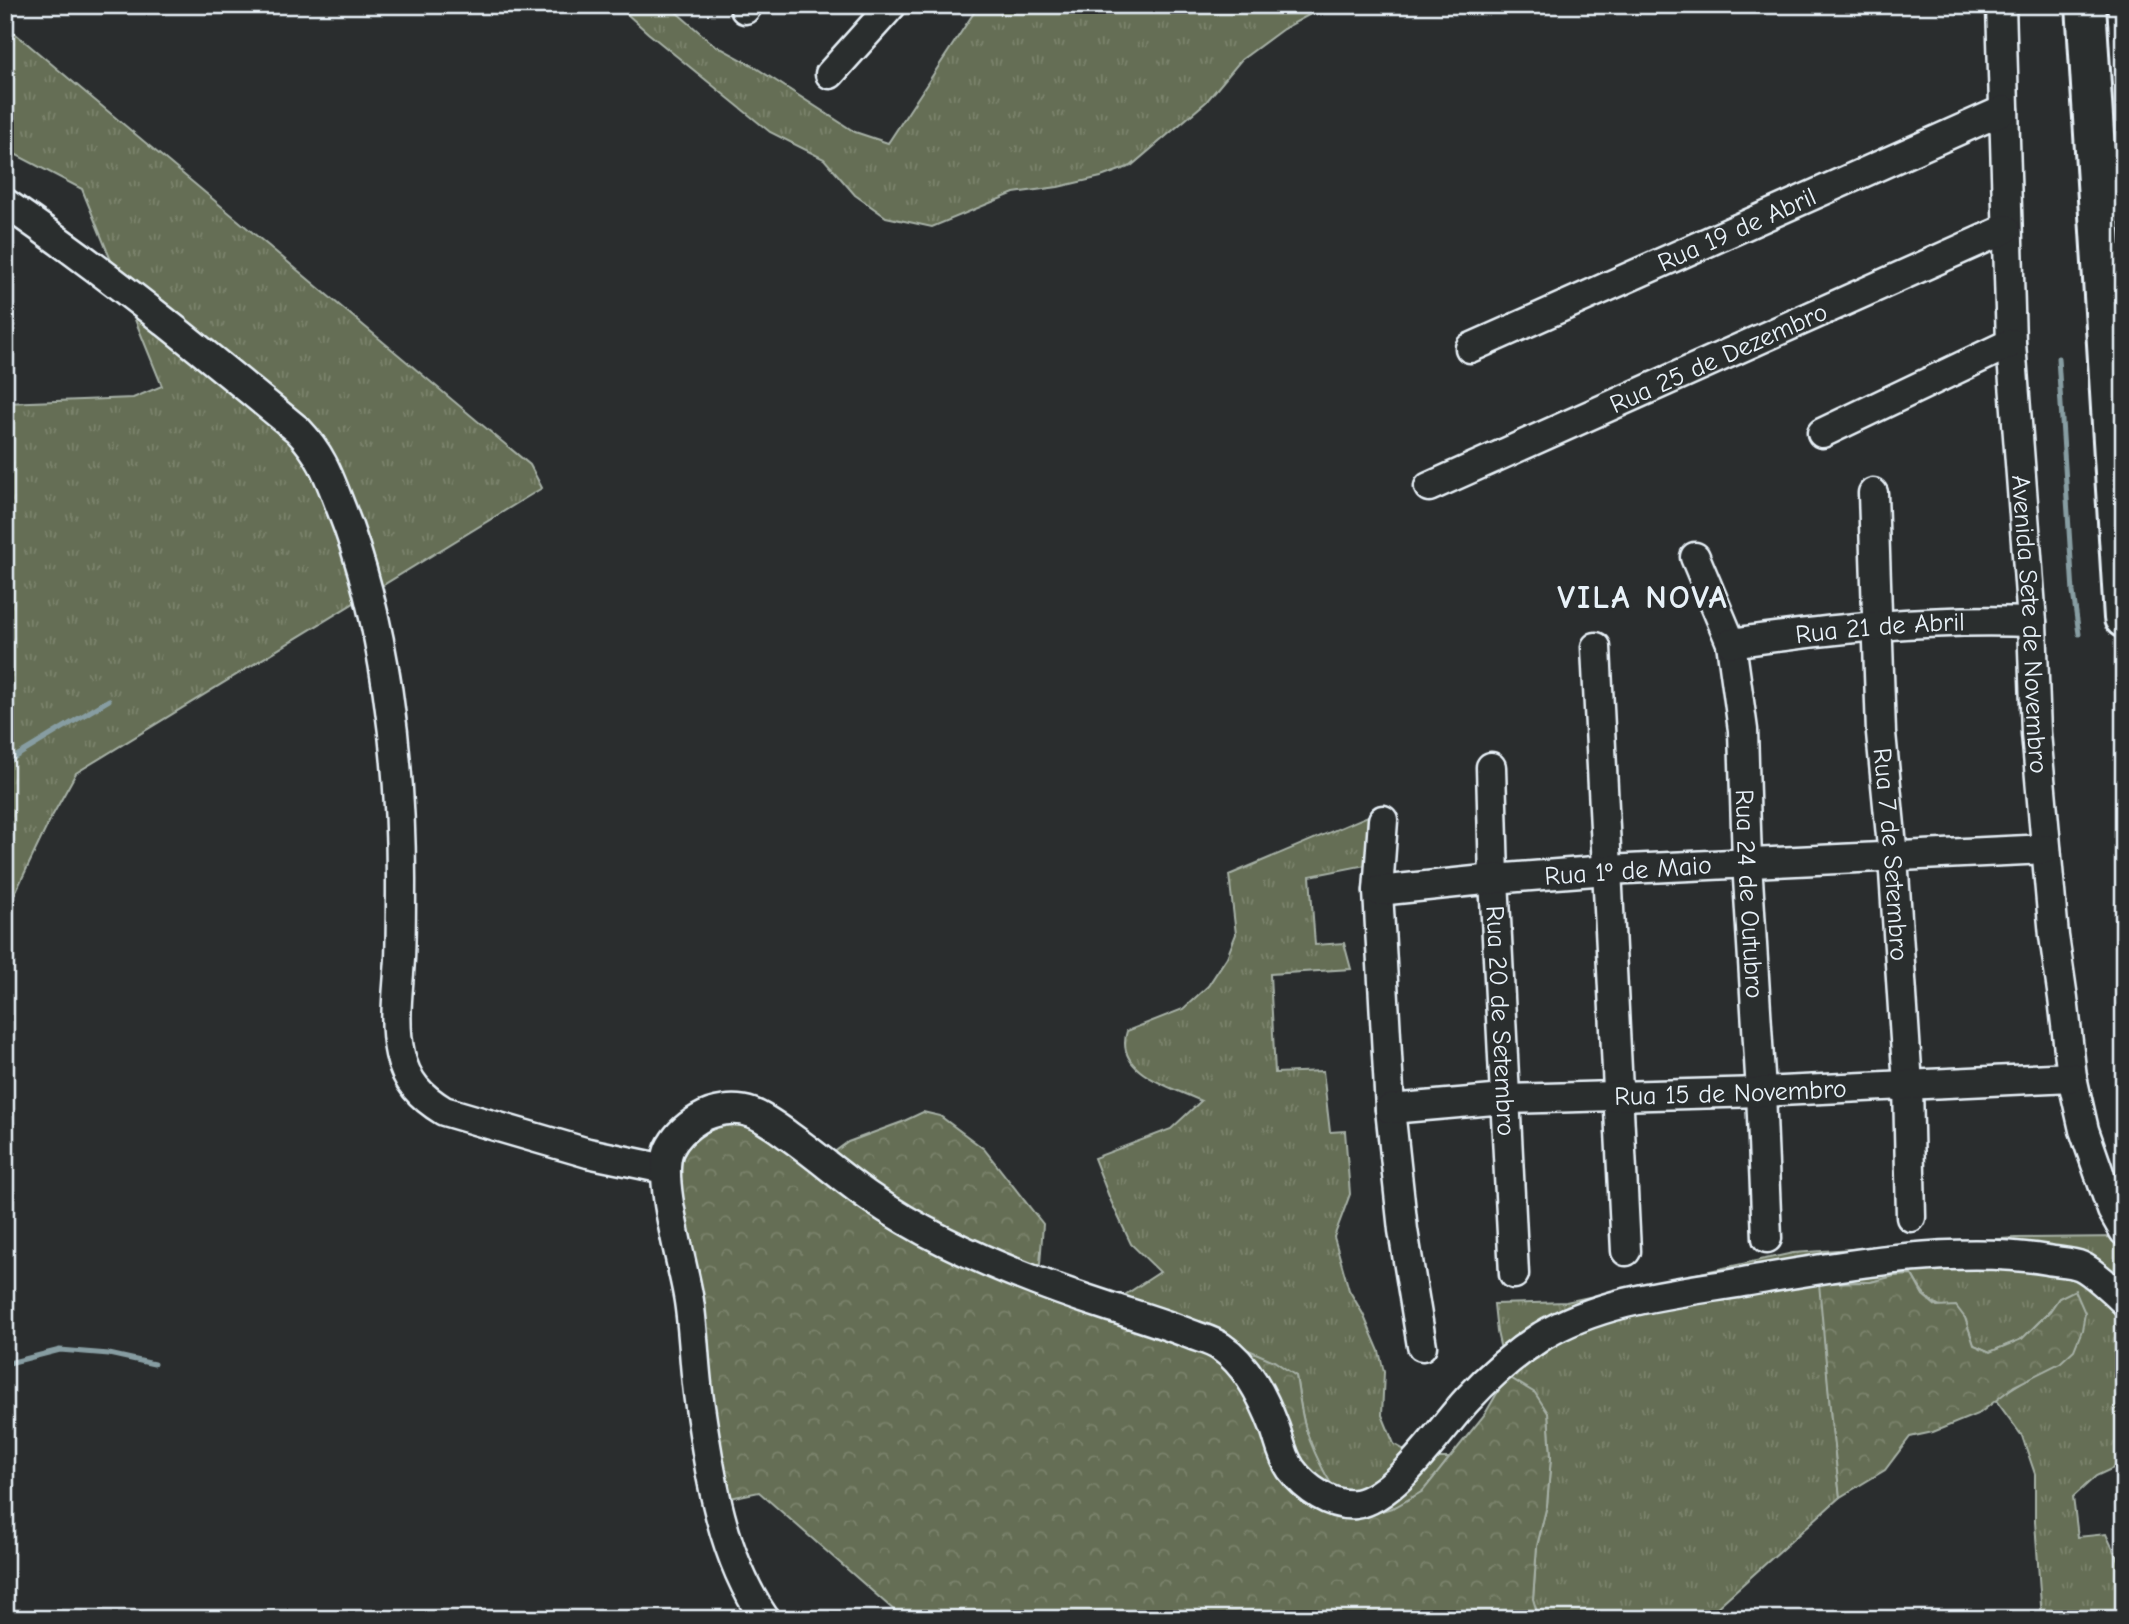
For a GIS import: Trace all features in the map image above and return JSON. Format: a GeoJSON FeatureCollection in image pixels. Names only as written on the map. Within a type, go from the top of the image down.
{"type":"FeatureCollection","features":[{"type":"Feature","properties":{"kind":"highway"},"geometry":{"type":"LineString","coordinates":[[2087,5],[2124,618]]}},
{"type":"Feature","properties":{"kind":"street"},"geometry":{"type":"LineString","coordinates":[[830,74],[892,5]]}},
{"type":"Feature","properties":{"kind":"street","name":"Avenida Sete de Novembro"},"geometry":{"type":"LineString","coordinates":[[2001,5],[2011,344],[2032,622],[2036,733],[2054,936],[2072,1077],[2084,1130],[2112,1210],[2124,1231]]}},
{"type":"Feature","properties":{"kind":"street","name":"Rua 19 de Abril"},"geometry":{"type":"LineString","coordinates":[[1470,348],[2004,110]]}},
{"type":"Feature","properties":{"kind":"street"},"geometry":{"type":"LineString","coordinates":[[5,203],[160,316],[298,430],[313,446],[324,466],[350,530],[368,589],[392,729],[401,876],[400,959],[395,1022],[400,1056],[409,1080],[424,1098],[444,1111],[588,1153],[665,1168]]}},
{"type":"Feature","properties":{"kind":"street","name":"Rua 25 de Dezembro"},"geometry":{"type":"LineString","coordinates":[[1429,487],[2006,229]]}},
{"type":"Feature","properties":{"kind":"street"},"geometry":{"type":"LineString","coordinates":[[1822,433],[2011,344]]}},
{"type":"Feature","properties":{"kind":"street","name":"Rua 7 de Setembro"},"geometry":{"type":"LineString","coordinates":[[1873,493],[1881,733],[1893,857],[1908,1085],[1912,1217]]}},
{"type":"Feature","properties":{"kind":"street","name":"Rua 24 de Outubro"},"geometry":{"type":"LineString","coordinates":[[1695,557],[1731,643],[1743,730],[1747,862],[1767,1238]]}},
{"type":"Feature","properties":{"kind":"street","name":"Rua 21 de Abril"},"geometry":{"type":"LineString","coordinates":[[1731,643],[1878,624],[2032,622]]}},
{"type":"Feature","properties":{"kind":"street"},"geometry":{"type":"LineString","coordinates":[[1596,646],[1626,1251]]}},
{"type":"Feature","properties":{"kind":"street","name":"Rua 20 de Setembro"},"geometry":{"type":"LineString","coordinates":[[1491,766],[1494,879],[1514,1273]]}},
{"type":"Feature","properties":{"kind":"street"},"geometry":{"type":"LineString","coordinates":[[1383,820],[1378,891],[1390,1109],[1403,1230],[1422,1346]]}},
{"type":"Feature","properties":{"kind":"street","name":"Rua 1º de Maio"},"geometry":{"type":"LineString","coordinates":[[1378,891],[1607,870],[2046,849]]}},
{"type":"Feature","properties":{"kind":"street","name":"Rua 15 de Novembro"},"geometry":{"type":"LineString","coordinates":[[1390,1109],[1504,1099],[1761,1092],[2072,1077]]}},
{"type":"Feature","properties":{"kind":"street"},"geometry":{"type":"LineString","coordinates":[[765,1619],[751,1598],[732,1558],[709,1462],[698,1391],[689,1299],[665,1168],[670,1147],[683,1130],[704,1115],[729,1110],[750,1112],[768,1121],[870,1197],[937,1237],[1001,1268],[1220,1346],[1248,1374],[1269,1413],[1291,1469],[1303,1483],[1337,1502],[1357,1504],[1394,1484],[1462,1405],[1517,1354],[1545,1335],[1580,1317],[1625,1304],[1834,1266],[1952,1255],[2024,1256],[2081,1266],[2124,1300]]}},
{"type":"Feature","properties":{"kind":"green space"},"geometry":{"type":"Polygon","coordinates":[[[617,5],[668,5],[713,44],[750,64],[855,132],[888,143],[979,5],[1327,5],[1283,29],[1241,60],[1206,102],[1131,166],[1101,177],[1058,187],[1014,193],[932,227],[886,217],[855,195],[824,159],[770,132],[617,5]]]}},
{"type":"Feature","properties":{"kind":"green space"},"geometry":{"type":"Polygon","coordinates":[[[5,25],[530,465],[542,488],[76,773],[5,914],[5,403],[133,398],[162,386],[82,189],[5,149],[5,25]]]}},
{"type":"Feature","properties":{"kind":"green space"},"geometry":{"type":"Polygon","coordinates":[[[1382,810],[1376,863],[1310,876],[1315,945],[1344,943],[1351,969],[1270,974],[1275,1073],[1323,1071],[1330,1132],[1345,1131],[1350,1194],[1334,1237],[1349,1290],[1379,1351],[1384,1372],[1382,1415],[1394,1444],[1419,1458],[1449,1458],[1428,1485],[1410,1501],[1381,1511],[1353,1515],[1332,1485],[1310,1442],[1304,1424],[1296,1376],[1114,1302],[1160,1272],[1131,1244],[1094,1158],[1171,1129],[1201,1101],[1162,1084],[1137,1069],[1125,1046],[1127,1031],[1183,1009],[1208,986],[1227,957],[1236,934],[1229,875],[1382,810]]]}},
{"type":"Feature","properties":{"kind":"green space"},"geometry":{"type":"Polygon","coordinates":[[[923,1112],[940,1116],[984,1149],[1043,1224],[1040,1264],[1029,1274],[1230,1342],[1274,1361],[1296,1376],[1310,1442],[1326,1475],[1353,1515],[1372,1514],[1395,1507],[1423,1491],[1485,1414],[1507,1376],[1535,1393],[1548,1413],[1551,1457],[1547,1505],[1537,1546],[1533,1599],[1539,1619],[904,1619],[759,1492],[730,1498],[714,1442],[679,1180],[683,1157],[694,1141],[710,1129],[748,1116],[822,1161],[848,1142],[923,1112]]]}},
{"type":"Feature","properties":{"kind":"green space"},"geometry":{"type":"Polygon","coordinates":[[[2124,1237],[2124,1463],[2096,1476],[2073,1497],[2078,1537],[2106,1534],[2124,1573],[2124,1619],[2042,1619],[2035,1522],[2035,1474],[2022,1436],[1995,1399],[2033,1375],[2059,1298],[2022,1339],[1990,1352],[1974,1345],[1965,1318],[1933,1303],[1912,1275],[1871,1282],[1820,1283],[1840,1497],[1704,1619],[1539,1619],[1533,1600],[1537,1546],[1547,1505],[1551,1457],[1548,1413],[1507,1376],[1494,1304],[1566,1302],[1793,1253],[2015,1238],[2124,1237]]]}},
{"type":"Feature","properties":{"kind":"green space"},"geometry":{"type":"Polygon","coordinates":[[[1912,1275],[1923,1295],[1937,1307],[1956,1306],[1965,1318],[1974,1345],[1990,1352],[2022,1339],[2059,1298],[2075,1290],[2085,1313],[2082,1330],[2074,1350],[2060,1363],[2014,1386],[1980,1413],[1933,1432],[1910,1437],[1885,1470],[1840,1497],[1819,1283],[1871,1282],[1912,1275]]]}},
{"type":"Feature","properties":{"kind":"waterway"},"geometry":{"type":"LineString","coordinates":[[2058,358],[2073,592],[2079,634]]}},
{"type":"Feature","properties":{"kind":"waterway"},"geometry":{"type":"LineString","coordinates":[[5,763],[109,700]]}},
{"type":"Feature","properties":{"kind":"waterway"},"geometry":{"type":"LineString","coordinates":[[5,1364],[60,1350],[109,1354],[154,1364]]}},
{"type":"Feature","properties":{"kind":"district","name":"VILA NOVA"},"geometry":{"type":"Point","coordinates":[1643,596]}}]}
